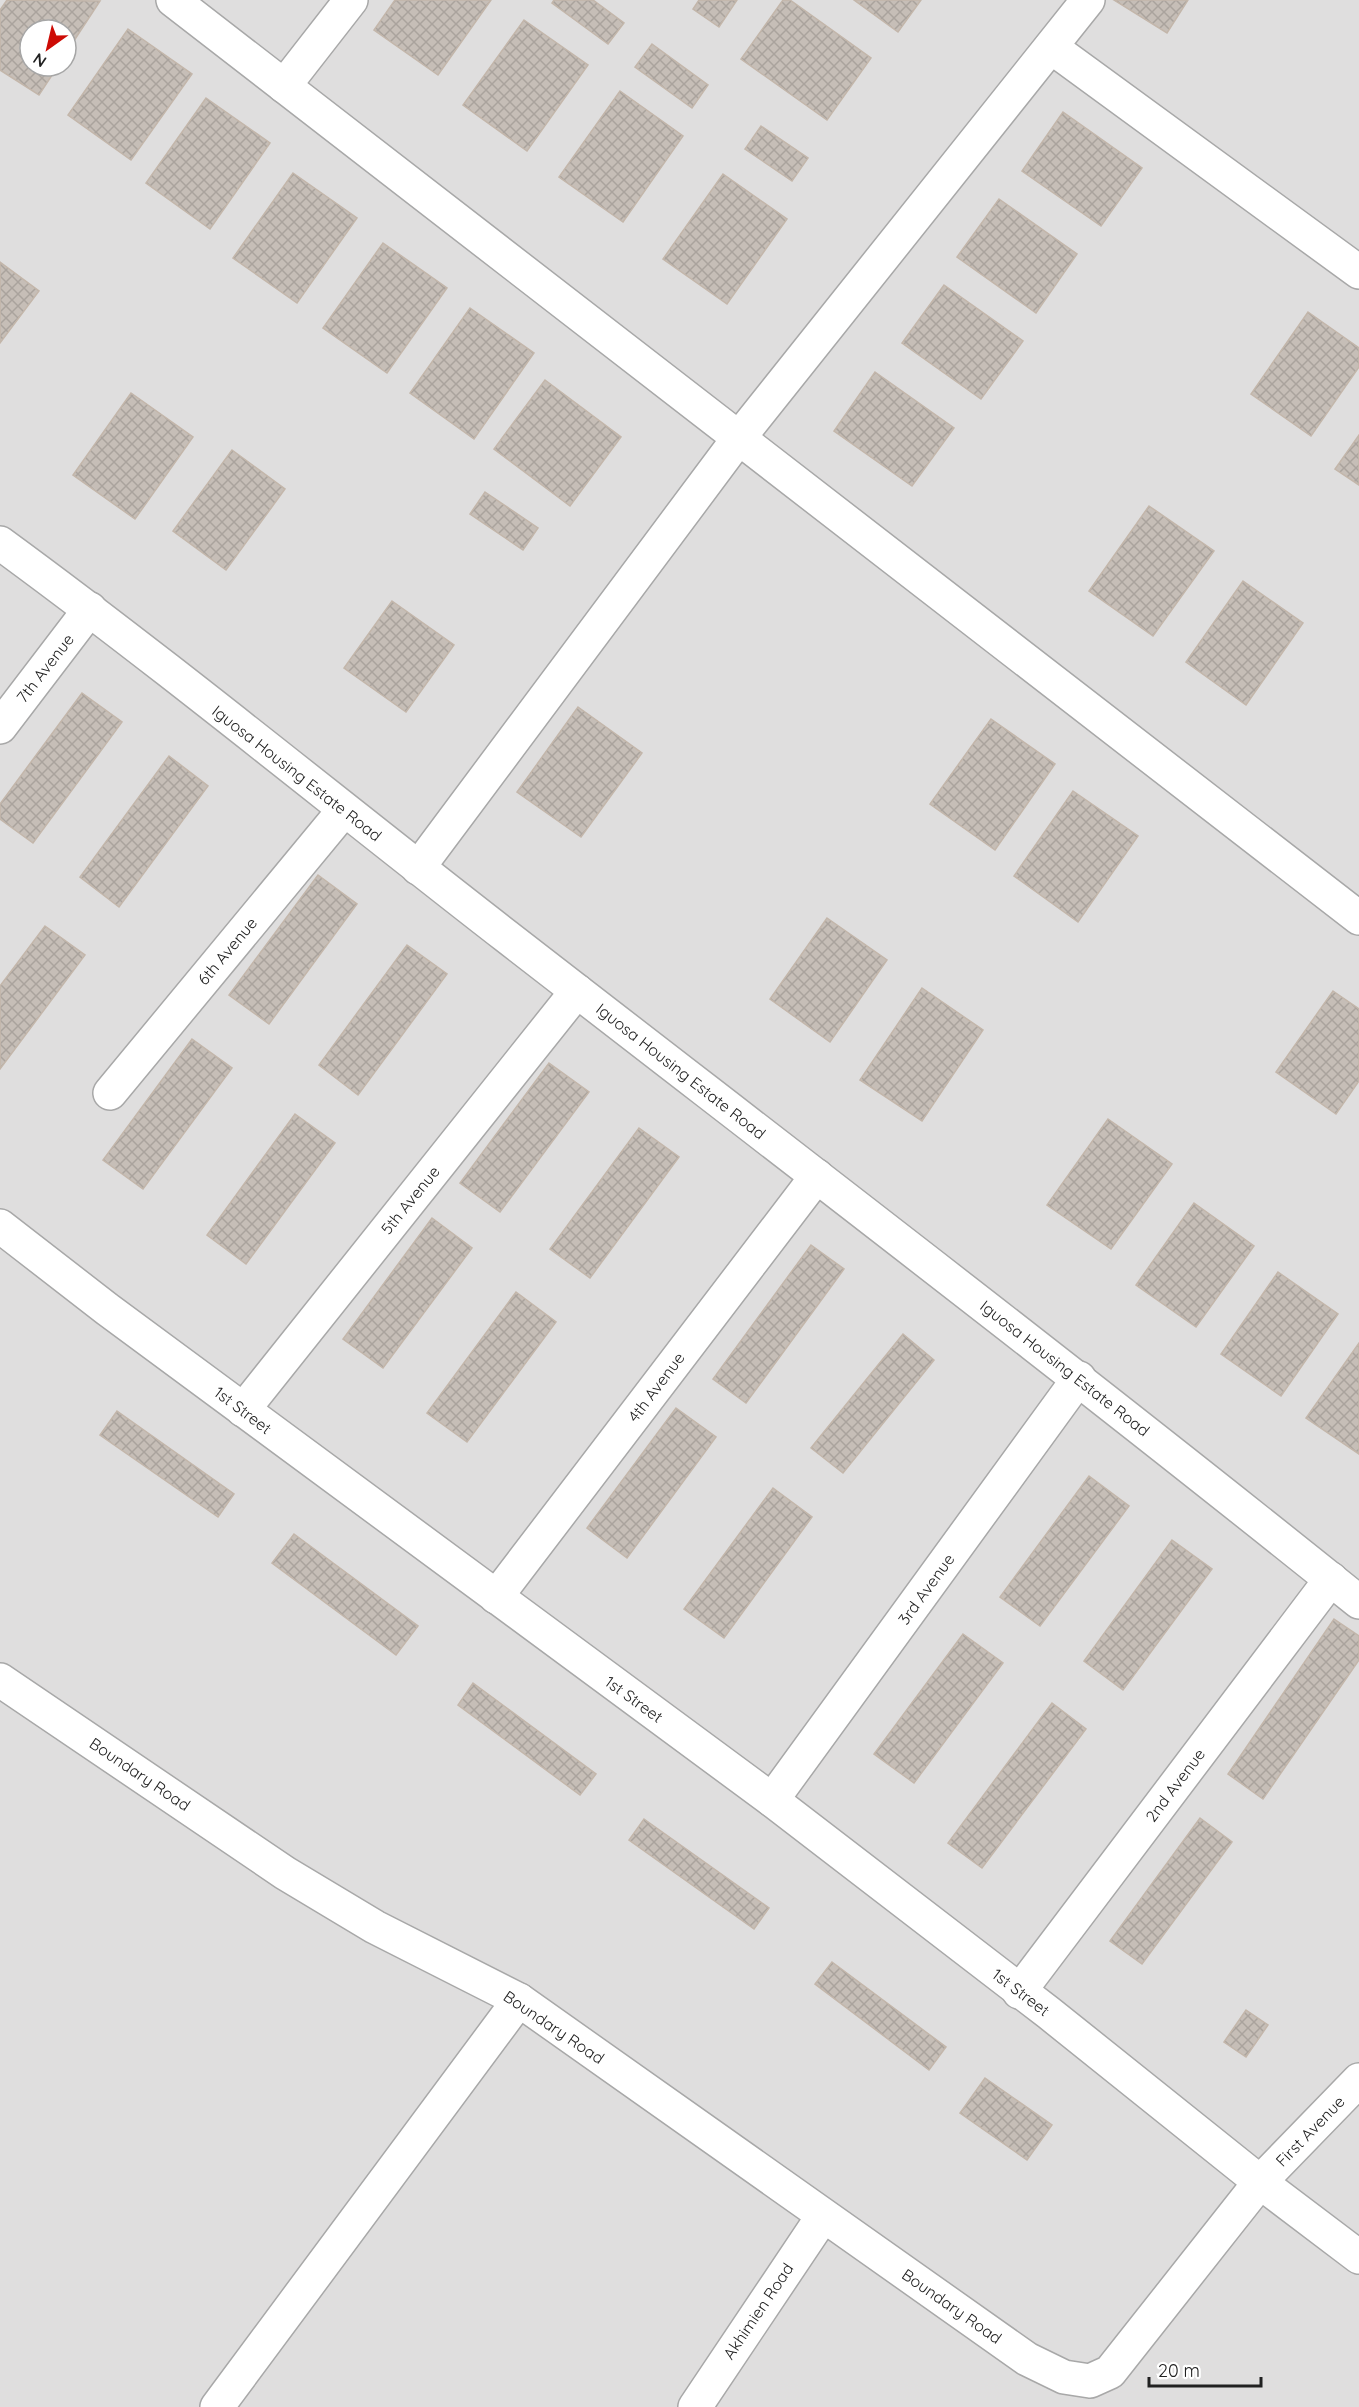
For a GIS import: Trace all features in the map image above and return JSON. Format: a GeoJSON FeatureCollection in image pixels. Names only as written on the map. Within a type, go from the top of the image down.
{"type":"FeatureCollection","features":[{"type":"Feature","properties":{"kind":"street"},"geometry":{"type":"LineString","coordinates":[[174,0],[1359,918]]}},
{"type":"Feature","properties":{"kind":"street"},"geometry":{"type":"LineString","coordinates":[[284,86],[351,0]]}},
{"type":"Feature","properties":{"kind":"street"},"geometry":{"type":"LineString","coordinates":[[418,868],[738,439],[1088,0]]}},
{"type":"Feature","properties":{"kind":"street"},"geometry":{"type":"LineString","coordinates":[[1052,47],[1359,272]]}},
{"type":"Feature","properties":{"kind":"street","name":"Iguosa Housing Estate Road"},"geometry":{"type":"LineString","coordinates":[[0,543],[90,609],[418,868],[1079,1378],[1359,1602]]}},
{"type":"Feature","properties":{"kind":"street","name":"7th Avenue"},"geometry":{"type":"LineString","coordinates":[[0,727],[90,609]]}},
{"type":"Feature","properties":{"kind":"street","name":"6th Avenue"},"geometry":{"type":"LineString","coordinates":[[110,1093],[344,810]]}},
{"type":"Feature","properties":{"kind":"street","name":"5th Avenue"},"geometry":{"type":"LineString","coordinates":[[243,1410],[577,991]]}},
{"type":"Feature","properties":{"kind":"street","name":"4th Avenue"},"geometry":{"type":"LineString","coordinates":[[496,1597],[817,1176]]}},
{"type":"Feature","properties":{"kind":"street","name":"1st Street"},"geometry":{"type":"LineString","coordinates":[[0,1226],[243,1410],[772,1800],[1359,2257]]}},
{"type":"Feature","properties":{"kind":"street","name":"3rd Avenue"},"geometry":{"type":"LineString","coordinates":[[772,1800],[1079,1378]]}},
{"type":"Feature","properties":{"kind":"street","name":"2nd Avenue"},"geometry":{"type":"LineString","coordinates":[[1019,1992],[1331,1579]]}},
{"type":"Feature","properties":{"kind":"street","name":"Boundary Road"},"geometry":{"type":"LineString","coordinates":[[0,1680],[285,1873],[375,1927],[519,2000],[1027,2359],[1064,2377]]}},
{"type":"Feature","properties":{"kind":"street"},"geometry":{"type":"LineString","coordinates":[[217,2407],[519,2000]]}},
{"type":"Feature","properties":{"kind":"street","name":"First Avenue"},"geometry":{"type":"LineString","coordinates":[[1064,2377],[1090,2381],[1110,2372],[1260,2182],[1359,2080]]}},
{"type":"Feature","properties":{"kind":"street","name":"Akhimien Road"},"geometry":{"type":"LineString","coordinates":[[695,2407],[823,2216]]}},
{"type":"Feature","properties":{"kind":"shaded area"},"geometry":{"type":"Polygon","coordinates":[[[0,0],[1359,0],[1359,2407],[0,2407],[0,0]]]}},
{"type":"Feature","properties":{"kind":"building"},"geometry":{"type":"Polygon","coordinates":[[[7,0],[100,1],[78,35],[78,18],[18,18],[18,78],[50,78],[39,95],[0,70],[0,10],[7,0]]]}},
{"type":"Feature","properties":{"kind":"building"},"geometry":{"type":"Polygon","coordinates":[[[395,0],[491,0],[438,75],[374,30],[395,0]]]}},
{"type":"Feature","properties":{"kind":"building"},"geometry":{"type":"Polygon","coordinates":[[[554,0],[593,0],[624,23],[608,44],[552,3],[554,0]]]}},
{"type":"Feature","properties":{"kind":"building"},"geometry":{"type":"Polygon","coordinates":[[[699,0],[737,0],[719,27],[693,9],[699,0]]]}},
{"type":"Feature","properties":{"kind":"building"},"geometry":{"type":"Polygon","coordinates":[[[783,0],[790,0],[871,58],[827,120],[741,59],[783,0]]]}},
{"type":"Feature","properties":{"kind":"building"},"geometry":{"type":"Polygon","coordinates":[[[854,0],[921,0],[898,32],[854,0]]]}},
{"type":"Feature","properties":{"kind":"building"},"geometry":{"type":"Polygon","coordinates":[[[1114,0],[1188,0],[1167,33],[1114,0]]]}},
{"type":"Feature","properties":{"kind":"building"},"geometry":{"type":"Polygon","coordinates":[[[524,20],[588,65],[527,151],[463,105],[524,20]]]}},
{"type":"Feature","properties":{"kind":"building"},"geometry":{"type":"Polygon","coordinates":[[[128,29],[192,74],[131,160],[68,115],[128,29]]]}},
{"type":"Feature","properties":{"kind":"building"},"geometry":{"type":"Polygon","coordinates":[[[652,44],[708,85],[692,108],[635,67],[652,44]]]}},
{"type":"Feature","properties":{"kind":"building"},"geometry":{"type":"Polygon","coordinates":[[[620,91],[683,136],[623,222],[559,177],[620,91]]]}},
{"type":"Feature","properties":{"kind":"building"},"geometry":{"type":"Polygon","coordinates":[[[206,98],[270,143],[210,229],[146,183],[206,98]]]}},
{"type":"Feature","properties":{"kind":"building"},"geometry":{"type":"Polygon","coordinates":[[[1063,112],[1142,168],[1101,226],[1022,171],[1063,112]]]}},
{"type":"Feature","properties":{"kind":"building"},"geometry":{"type":"Polygon","coordinates":[[[761,126],[808,158],[792,181],[745,149],[761,126]]]}},
{"type":"Feature","properties":{"kind":"building"},"geometry":{"type":"Polygon","coordinates":[[[293,173],[357,218],[297,303],[233,258],[293,173]]]}},
{"type":"Feature","properties":{"kind":"building"},"geometry":{"type":"Polygon","coordinates":[[[723,174],[787,219],[727,304],[663,259],[723,174]]]}},
{"type":"Feature","properties":{"kind":"building"},"geometry":{"type":"Polygon","coordinates":[[[999,199],[1077,254],[1036,313],[957,257],[999,199]]]}},
{"type":"Feature","properties":{"kind":"building"},"geometry":{"type":"Polygon","coordinates":[[[383,243],[447,288],[387,373],[323,328],[383,243]]]}},
{"type":"Feature","properties":{"kind":"building"},"geometry":{"type":"Polygon","coordinates":[[[0,262],[39,291],[0,343],[0,262]]]}},
{"type":"Feature","properties":{"kind":"building"},"geometry":{"type":"Polygon","coordinates":[[[944,285],[1023,341],[981,399],[902,343],[944,285]]]}},
{"type":"Feature","properties":{"kind":"building"},"geometry":{"type":"Polygon","coordinates":[[[470,308],[534,353],[474,439],[410,393],[470,308]]]}},
{"type":"Feature","properties":{"kind":"building"},"geometry":{"type":"Polygon","coordinates":[[[1308,312],[1359,348],[1359,367],[1311,436],[1251,394],[1308,312]]]}},
{"type":"Feature","properties":{"kind":"building"},"geometry":{"type":"Polygon","coordinates":[[[875,372],[954,428],[912,486],[834,431],[875,372]]]}},
{"type":"Feature","properties":{"kind":"building"},"geometry":{"type":"Polygon","coordinates":[[[545,380],[621,437],[570,506],[494,449],[545,380]]]}},
{"type":"Feature","properties":{"kind":"building"},"geometry":{"type":"Polygon","coordinates":[[[131,393],[193,437],[135,519],[73,475],[131,393]]]}},
{"type":"Feature","properties":{"kind":"building"},"geometry":{"type":"Polygon","coordinates":[[[1359,435],[1359,485],[1335,469],[1359,435]]]}},
{"type":"Feature","properties":{"kind":"building"},"geometry":{"type":"Polygon","coordinates":[[[232,450],[285,489],[226,570],[173,531],[232,450]]]}},
{"type":"Feature","properties":{"kind":"building"},"geometry":{"type":"Polygon","coordinates":[[[485,492],[538,528],[523,550],[470,514],[485,492]]]}},
{"type":"Feature","properties":{"kind":"building"},"geometry":{"type":"Polygon","coordinates":[[[1149,506],[1214,551],[1153,636],[1089,591],[1149,506]]]}},
{"type":"Feature","properties":{"kind":"building"},"geometry":{"type":"Polygon","coordinates":[[[1243,581],[1303,623],[1246,705],[1186,662],[1243,581]]]}},
{"type":"Feature","properties":{"kind":"building"},"geometry":{"type":"Polygon","coordinates":[[[392,601],[454,645],[406,712],[344,668],[392,601]]]}},
{"type":"Feature","properties":{"kind":"building"},"geometry":{"type":"Polygon","coordinates":[[[82,693],[122,722],[33,843],[0,819],[0,804],[82,693]]]}},
{"type":"Feature","properties":{"kind":"building"},"geometry":{"type":"Polygon","coordinates":[[[578,707],[642,753],[581,837],[517,792],[578,707]]]}},
{"type":"Feature","properties":{"kind":"building"},"geometry":{"type":"Polygon","coordinates":[[[991,719],[1055,764],[995,850],[930,804],[991,719]]]}},
{"type":"Feature","properties":{"kind":"building"},"geometry":{"type":"Polygon","coordinates":[[[169,756],[208,786],[119,907],[80,877],[169,756]]]}},
{"type":"Feature","properties":{"kind":"building"},"geometry":{"type":"Polygon","coordinates":[[[1073,791],[1138,836],[1078,922],[1014,876],[1073,791]]]}},
{"type":"Feature","properties":{"kind":"building"},"geometry":{"type":"Polygon","coordinates":[[[318,875],[357,904],[269,1024],[229,995],[318,875]]]}},
{"type":"Feature","properties":{"kind":"building"},"geometry":{"type":"Polygon","coordinates":[[[827,918],[887,960],[830,1042],[770,999],[827,918]]]}},
{"type":"Feature","properties":{"kind":"building"},"geometry":{"type":"Polygon","coordinates":[[[45,926],[85,955],[0,1069],[0,986],[45,926]]]}},
{"type":"Feature","properties":{"kind":"building"},"geometry":{"type":"Polygon","coordinates":[[[407,945],[447,974],[358,1095],[319,1065],[407,945]]]}},
{"type":"Feature","properties":{"kind":"building"},"geometry":{"type":"Polygon","coordinates":[[[922,988],[983,1030],[922,1121],[860,1080],[922,988]]]}},
{"type":"Feature","properties":{"kind":"building"},"geometry":{"type":"Polygon","coordinates":[[[1333,991],[1359,1009],[1359,1081],[1336,1114],[1276,1072],[1333,991]]]}},
{"type":"Feature","properties":{"kind":"building"},"geometry":{"type":"Polygon","coordinates":[[[192,1039],[232,1068],[143,1189],[103,1160],[192,1039]]]}},
{"type":"Feature","properties":{"kind":"building"},"geometry":{"type":"Polygon","coordinates":[[[549,1063],[589,1092],[500,1212],[460,1183],[549,1063]]]}},
{"type":"Feature","properties":{"kind":"building"},"geometry":{"type":"Polygon","coordinates":[[[295,1114],[335,1143],[246,1264],[207,1235],[295,1114]]]}},
{"type":"Feature","properties":{"kind":"building"},"geometry":{"type":"Polygon","coordinates":[[[1108,1119],[1172,1164],[1111,1249],[1047,1205],[1108,1119]]]}},
{"type":"Feature","properties":{"kind":"building"},"geometry":{"type":"Polygon","coordinates":[[[639,1128],[679,1157],[590,1278],[550,1249],[639,1128]]]}},
{"type":"Feature","properties":{"kind":"building"},"geometry":{"type":"Polygon","coordinates":[[[1194,1203],[1254,1246],[1196,1327],[1136,1285],[1194,1203]]]}},
{"type":"Feature","properties":{"kind":"building"},"geometry":{"type":"Polygon","coordinates":[[[432,1218],[472,1248],[383,1368],[343,1339],[432,1218]]]}},
{"type":"Feature","properties":{"kind":"building"},"geometry":{"type":"Polygon","coordinates":[[[811,1245],[844,1269],[746,1403],[713,1379],[811,1245]]]}},
{"type":"Feature","properties":{"kind":"building"},"geometry":{"type":"Polygon","coordinates":[[[1278,1272],[1338,1314],[1281,1396],[1221,1354],[1278,1272]]]}},
{"type":"Feature","properties":{"kind":"building"},"geometry":{"type":"Polygon","coordinates":[[[516,1292],[556,1322],[467,1442],[427,1413],[516,1292]]]}},
{"type":"Feature","properties":{"kind":"building"},"geometry":{"type":"Polygon","coordinates":[[[903,1334],[934,1360],[843,1473],[811,1448],[903,1334]]]}},
{"type":"Feature","properties":{"kind":"building"},"geometry":{"type":"Polygon","coordinates":[[[1359,1343],[1359,1454],[1306,1418],[1359,1343]]]}},
{"type":"Feature","properties":{"kind":"building"},"geometry":{"type":"Polygon","coordinates":[[[676,1408],[716,1437],[627,1558],[587,1528],[676,1408]]]}},
{"type":"Feature","properties":{"kind":"building"},"geometry":{"type":"Polygon","coordinates":[[[117,1411],[234,1494],[218,1517],[100,1435],[117,1411]]]}},
{"type":"Feature","properties":{"kind":"building"},"geometry":{"type":"Polygon","coordinates":[[[1089,1476],[1129,1506],[1040,1626],[1000,1597],[1089,1476]]]}},
{"type":"Feature","properties":{"kind":"building"},"geometry":{"type":"Polygon","coordinates":[[[773,1488],[812,1517],[724,1638],[684,1609],[773,1488]]]}},
{"type":"Feature","properties":{"kind":"building"},"geometry":{"type":"Polygon","coordinates":[[[294,1534],[418,1626],[396,1655],[272,1563],[294,1534]]]}},
{"type":"Feature","properties":{"kind":"building"},"geometry":{"type":"Polygon","coordinates":[[[1172,1540],[1212,1569],[1123,1690],[1084,1661],[1172,1540]]]}},
{"type":"Feature","properties":{"kind":"building"},"geometry":{"type":"Polygon","coordinates":[[[1334,1619],[1359,1636],[1359,1660],[1263,1799],[1228,1774],[1334,1619]]]}},
{"type":"Feature","properties":{"kind":"building"},"geometry":{"type":"Polygon","coordinates":[[[963,1634],[1003,1663],[914,1783],[874,1754],[963,1634]]]}},
{"type":"Feature","properties":{"kind":"building"},"geometry":{"type":"Polygon","coordinates":[[[473,1683],[596,1774],[580,1795],[458,1705],[473,1683]]]}},
{"type":"Feature","properties":{"kind":"building"},"geometry":{"type":"Polygon","coordinates":[[[1052,1703],[1086,1729],[982,1868],[948,1843],[1052,1703]]]}},
{"type":"Feature","properties":{"kind":"building"},"geometry":{"type":"Polygon","coordinates":[[[1200,1818],[1232,1842],[1142,1964],[1110,1941],[1200,1818]]]}},
{"type":"Feature","properties":{"kind":"building"},"geometry":{"type":"Polygon","coordinates":[[[644,1819],[769,1908],[754,1929],[629,1840],[644,1819]]]}},
{"type":"Feature","properties":{"kind":"building"},"geometry":{"type":"Polygon","coordinates":[[[832,1962],[946,2047],[929,2070],[815,1984],[832,1962]]]}},
{"type":"Feature","properties":{"kind":"building"},"geometry":{"type":"Polygon","coordinates":[[[1246,2010],[1268,2025],[1246,2057],[1224,2042],[1246,2010]]]}},
{"type":"Feature","properties":{"kind":"building"},"geometry":{"type":"Polygon","coordinates":[[[985,2078],[1052,2125],[1027,2160],[960,2113],[985,2078]]]}}]}
